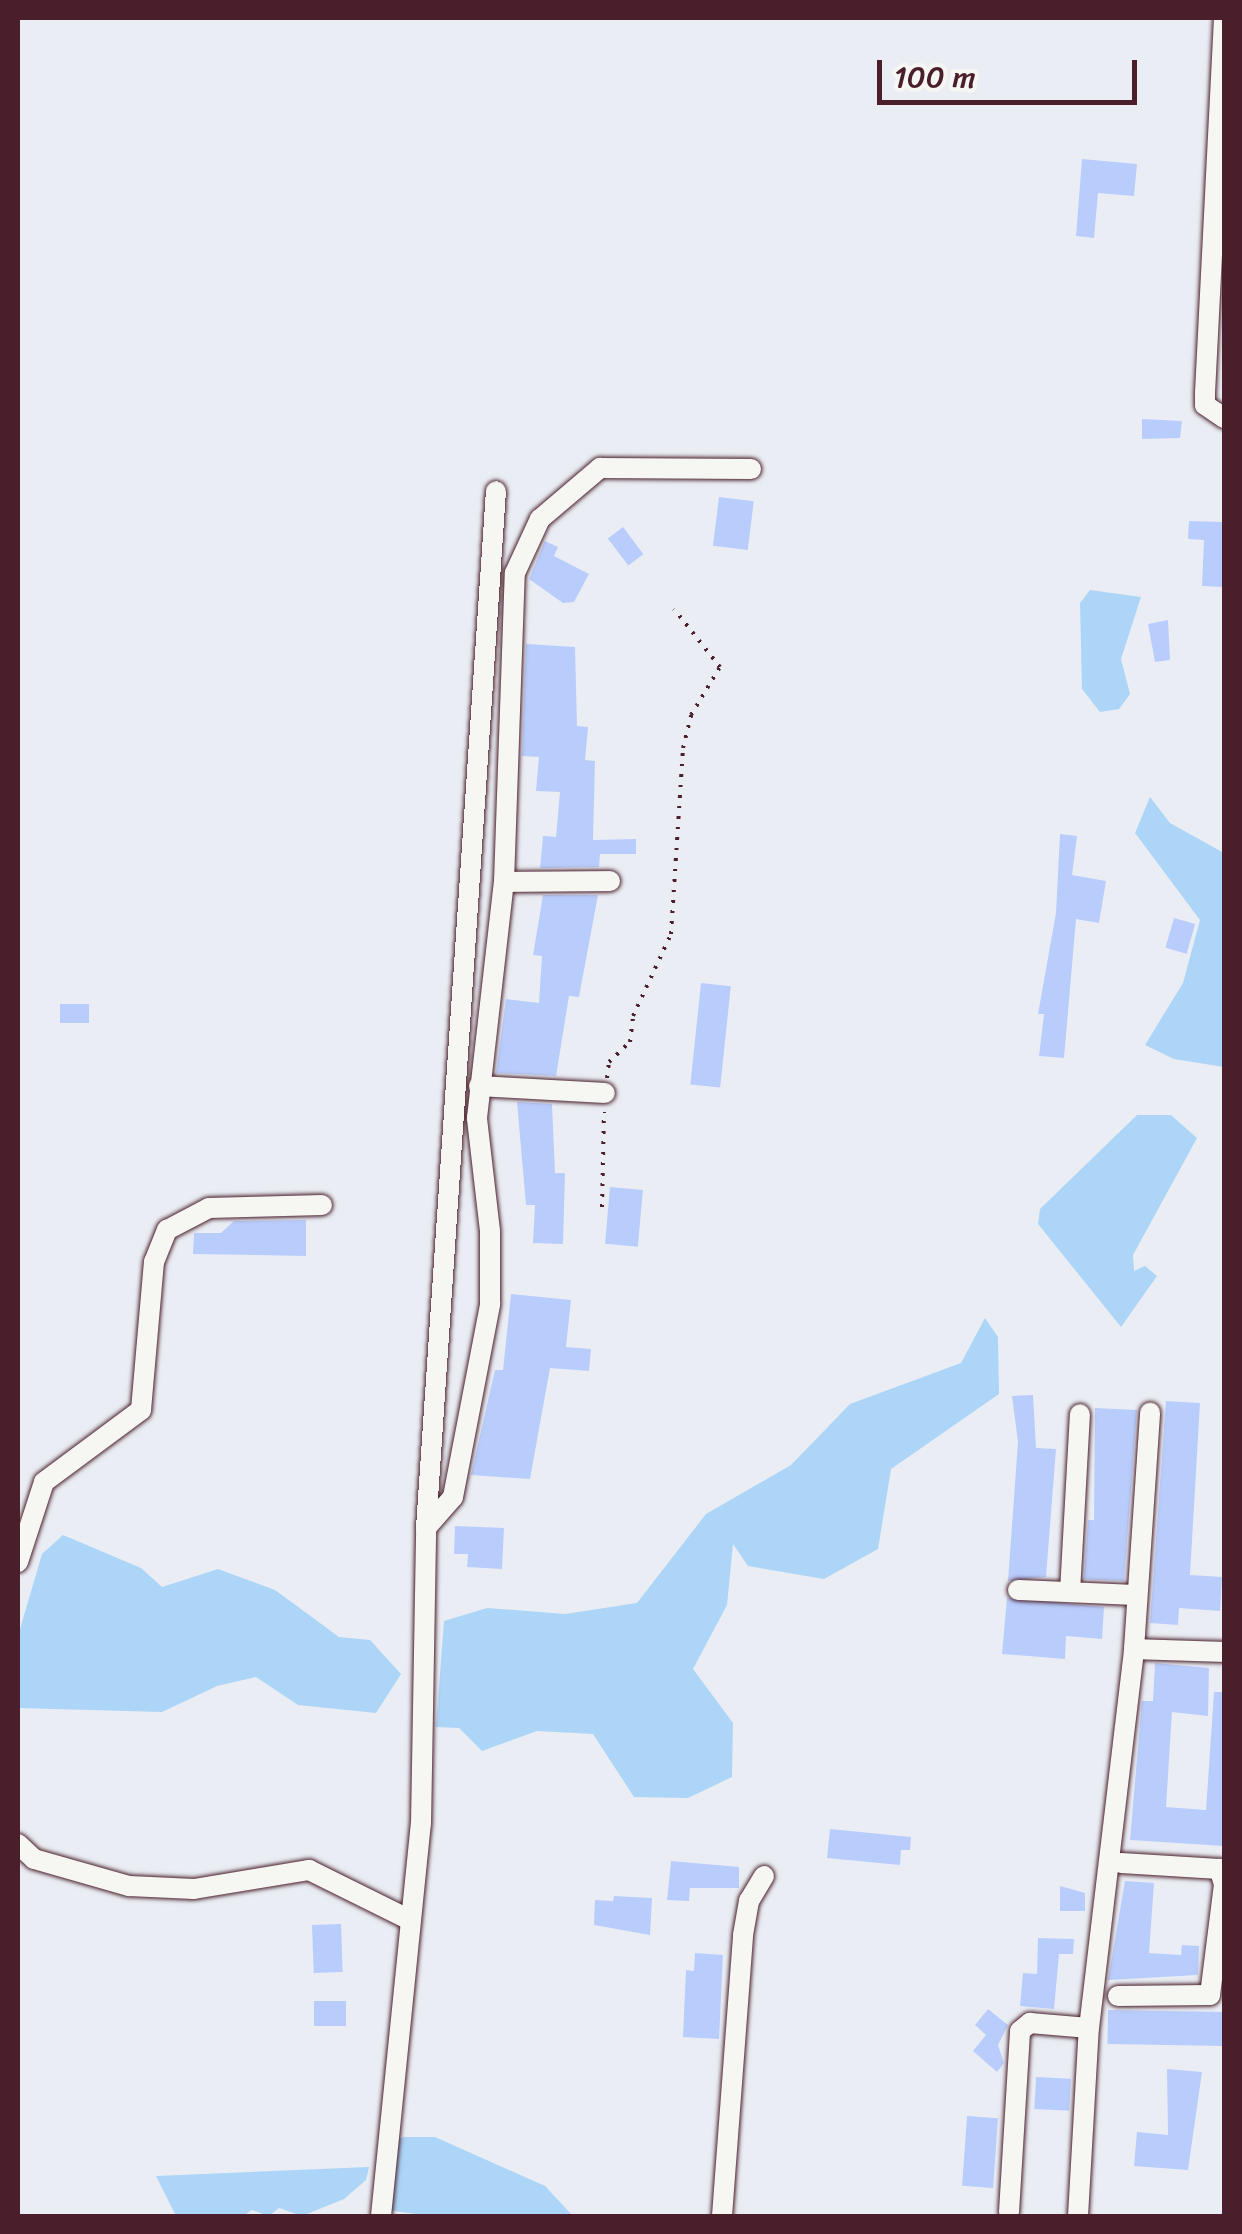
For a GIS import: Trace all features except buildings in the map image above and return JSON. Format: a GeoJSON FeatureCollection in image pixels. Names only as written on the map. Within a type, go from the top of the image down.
{"type":"FeatureCollection","features":[{"type":"Feature","properties":{"kind":"street"},"geometry":{"type":"LineString","coordinates":[[1224,18],[1205,394],[1206,405],[1224,418]]}},
{"type":"Feature","properties":{"kind":"street"},"geometry":{"type":"LineString","coordinates":[[426,1528],[453,1497],[490,1304],[478,1086],[504,882],[515,574],[540,519],[600,468],[751,469]]}},
{"type":"Feature","properties":{"kind":"street"},"geometry":{"type":"LineString","coordinates":[[380,2216],[408,1919],[421,1824],[426,1528],[496,492]]}},
{"type":"Feature","properties":{"kind":"street"},"geometry":{"type":"LineString","coordinates":[[504,882],[610,882]]}},
{"type":"Feature","properties":{"kind":"street"},"geometry":{"type":"LineString","coordinates":[[478,1086],[605,1093]]}},
{"type":"Feature","properties":{"kind":"street"},"geometry":{"type":"LineString","coordinates":[[18,1562],[44,1482],[141,1410],[154,1262],[167,1230],[209,1208],[322,1205]]}},
{"type":"Feature","properties":{"kind":"street"},"geometry":{"type":"LineString","coordinates":[[1078,2216],[1089,2028],[1134,1649],[1150,1412]]}},
{"type":"Feature","properties":{"kind":"street"},"geometry":{"type":"LineString","coordinates":[[1070,1592],[1080,1414]]}},
{"type":"Feature","properties":{"kind":"street"},"geometry":{"type":"LineString","coordinates":[[1018,1590],[1137,1595]]}},
{"type":"Feature","properties":{"kind":"street"},"geometry":{"type":"LineString","coordinates":[[1134,1649],[1224,1652]]}},
{"type":"Feature","properties":{"kind":"street"},"geometry":{"type":"LineString","coordinates":[[18,1844],[52,1866],[129,1886],[194,1889],[309,1870],[408,1919]]}},
{"type":"Feature","properties":{"kind":"street"},"geometry":{"type":"LineString","coordinates":[[1118,1996],[1207,1997],[1222,1939],[1223,1872],[1121,1862]]}},
{"type":"Feature","properties":{"kind":"street"},"geometry":{"type":"LineString","coordinates":[[722,2216],[743,1935],[749,1901],[764,1876]]}},
{"type":"Feature","properties":{"kind":"street"},"geometry":{"type":"LineString","coordinates":[[1008,2212],[1020,2031],[1030,2023],[1089,2028]]}},
{"type":"Feature","properties":{"kind":"path"},"geometry":{"type":"LineString","coordinates":[[602,1207],[609,1062],[630,1042],[648,978],[672,934],[684,748],[691,715],[720,667],[674,609]]}},
{"type":"Feature","properties":{"kind":"water"},"geometry":{"type":"Polygon","coordinates":[[[1090,590],[1141,597],[1121,659],[1130,694],[1119,709],[1100,712],[1082,689],[1080,603],[1090,590]]]}},
{"type":"Feature","properties":{"kind":"water"},"geometry":{"type":"Polygon","coordinates":[[[1150,797],[1170,823],[1224,853],[1224,1067],[1174,1059],[1145,1045],[1183,983],[1200,920],[1135,833],[1150,797]]]}},
{"type":"Feature","properties":{"kind":"water"},"geometry":{"type":"Polygon","coordinates":[[[1137,1115],[1171,1115],[1197,1138],[1133,1255],[1134,1271],[1145,1266],[1157,1276],[1121,1327],[1038,1224],[1040,1209],[1137,1115]]]}},
{"type":"Feature","properties":{"kind":"water"},"geometry":{"type":"Polygon","coordinates":[[[985,1318],[998,1337],[999,1394],[891,1469],[878,1549],[824,1579],[748,1566],[733,1544],[727,1605],[693,1669],[733,1723],[732,1777],[688,1798],[634,1797],[593,1734],[537,1731],[482,1751],[459,1728],[436,1727],[444,1621],[487,1608],[565,1614],[637,1603],[706,1514],[791,1465],[850,1404],[961,1363],[985,1318]]]}},
{"type":"Feature","properties":{"kind":"water"},"geometry":{"type":"Polygon","coordinates":[[[63,1535],[141,1568],[162,1587],[218,1569],[275,1590],[339,1637],[370,1640],[401,1674],[376,1713],[298,1705],[256,1677],[217,1686],[162,1712],[18,1708],[18,1636],[42,1554],[63,1535]]]}},
{"type":"Feature","properties":{"kind":"water"},"geometry":{"type":"Polygon","coordinates":[[[403,2137],[435,2137],[545,2186],[573,2216],[430,2216],[387,2210],[391,2143],[403,2137]]]}},
{"type":"Feature","properties":{"kind":"water"},"geometry":{"type":"Polygon","coordinates":[[[369,2167],[366,2180],[344,2199],[302,2216],[279,2208],[269,2216],[252,2210],[243,2216],[176,2216],[156,2176],[369,2167]]]}}]}
